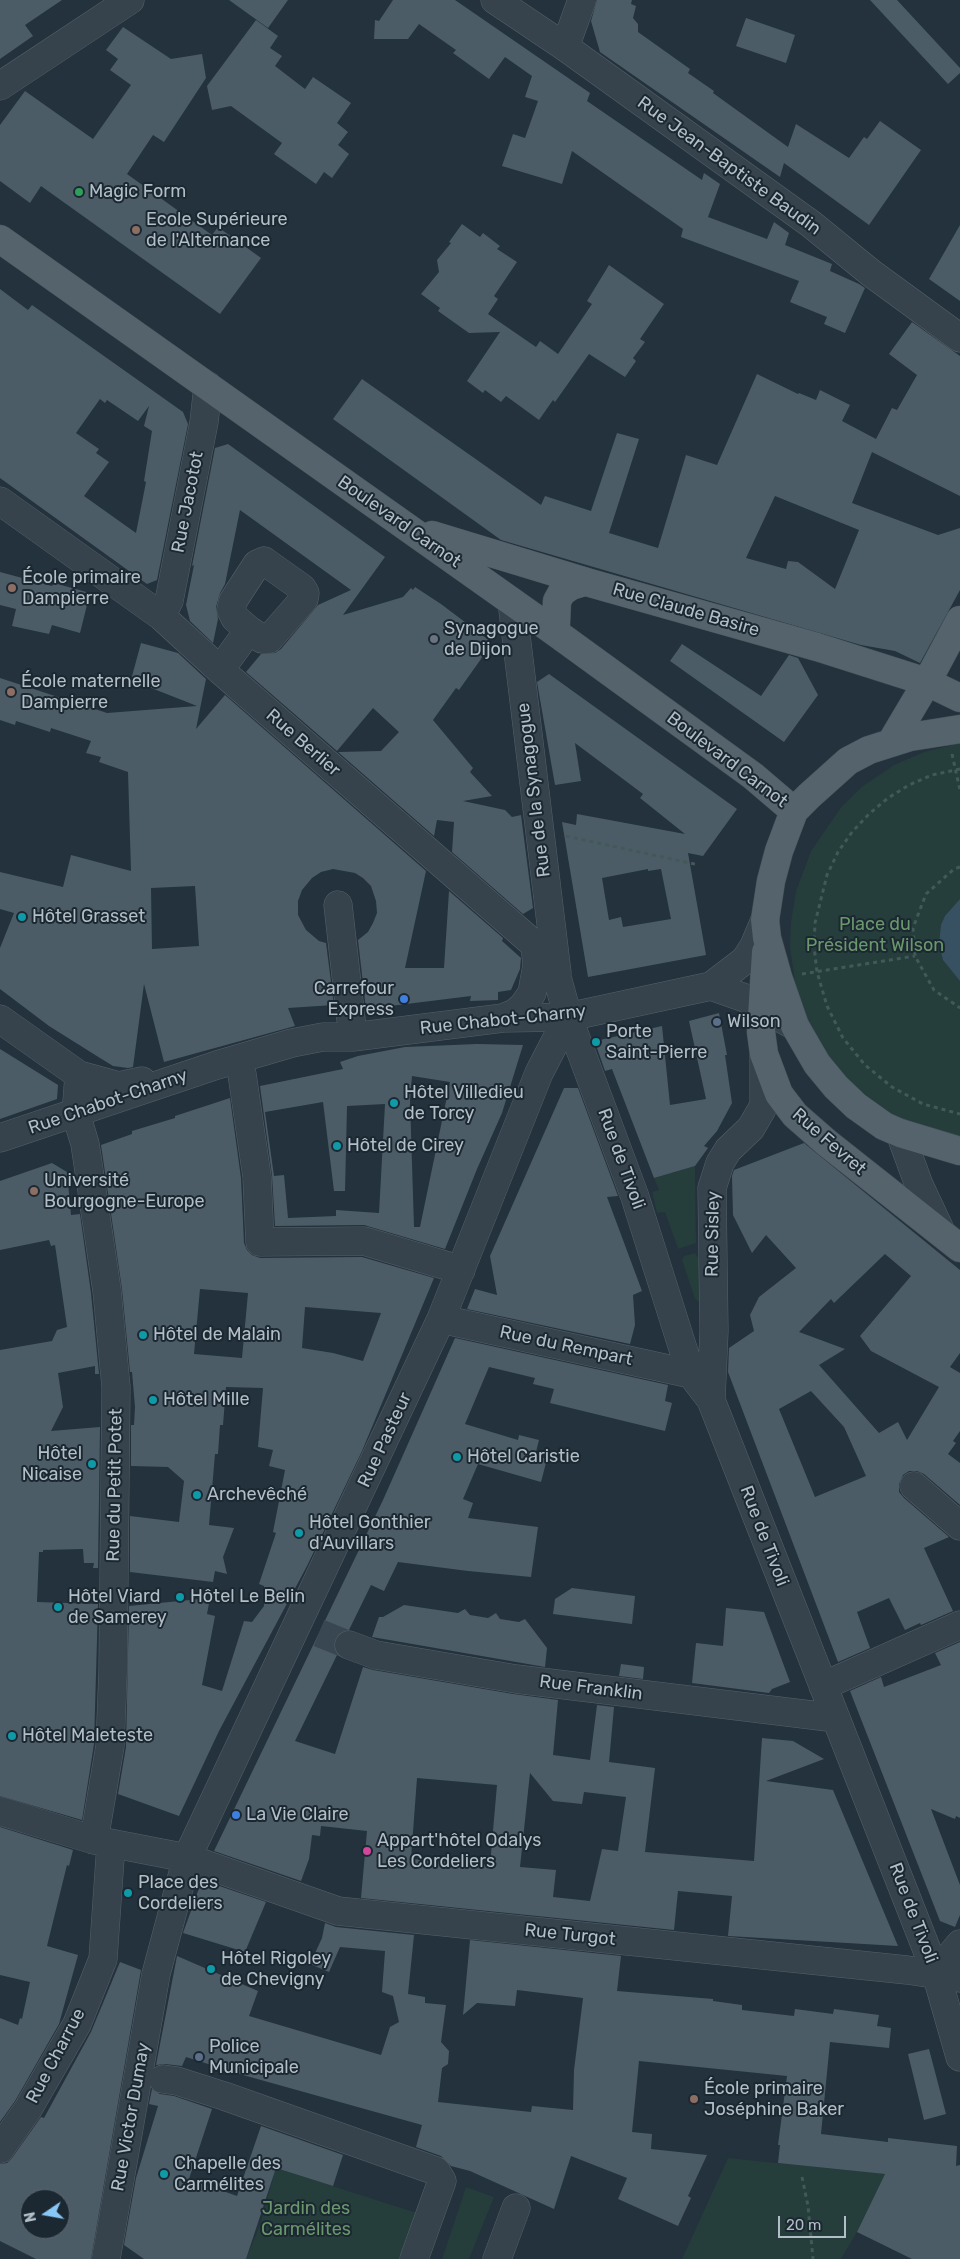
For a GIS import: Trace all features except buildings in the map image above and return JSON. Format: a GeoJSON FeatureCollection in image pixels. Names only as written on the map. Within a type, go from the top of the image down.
{"type":"FeatureCollection","features":[{"type":"Feature","properties":{"kind":"main road","name":"Boulevard Carnot"},"geometry":{"type":"LineString","coordinates":[[0,239],[552,630],[753,776],[794,811]]}},
{"type":"Feature","properties":{"kind":"main road","name":"Rue Claude Basire"},"geometry":{"type":"LineString","coordinates":[[410,529],[584,582],[818,647],[928,682],[960,698]]}},
{"type":"Feature","properties":{"kind":"main road"},"geometry":{"type":"LineString","coordinates":[[552,630],[556,624],[555,611],[557,601],[562,592],[571,586],[584,582]]}},
{"type":"Feature","properties":{"kind":"main road"},"geometry":{"type":"LineString","coordinates":[[892,741],[928,682],[960,620]]}},
{"type":"Feature","properties":{"kind":"main road"},"geometry":{"type":"LineString","coordinates":[[956,740],[927,733],[892,741],[869,750],[848,761],[794,811],[778,851],[771,881],[766,929],[795,1026],[817,1064],[836,1087],[856,1106],[884,1126],[900,1133],[960,1151]]}},
{"type":"Feature","properties":{"kind":"main road","name":"Rue Fevret"},"geometry":{"type":"LineString","coordinates":[[766,929],[761,1008],[764,1054],[779,1094],[795,1115],[834,1149],[950,1240]]}},
{"type":"Feature","properties":{"kind":"street"},"geometry":{"type":"LineString","coordinates":[[0,86],[130,0]]}},
{"type":"Feature","properties":{"kind":"street","name":"Rue Jean-Baptiste Baudin"},"geometry":{"type":"LineString","coordinates":[[495,0],[565,47],[811,224],[871,273],[960,338]]}},
{"type":"Feature","properties":{"kind":"street"},"geometry":{"type":"LineString","coordinates":[[565,47],[582,0]]}},
{"type":"Feature","properties":{"kind":"street","name":"Rue Jacotot"},"geometry":{"type":"LineString","coordinates":[[161,616],[169,601],[204,422],[208,386]]}},
{"type":"Feature","properties":{"kind":"street","name":"Rue Berlier"},"geometry":{"type":"LineString","coordinates":[[0,501],[161,616],[534,945],[557,977],[568,1017]]}},
{"type":"Feature","properties":{"kind":"street","name":"Rue de la Synagogue"},"geometry":{"type":"LineString","coordinates":[[512,602],[557,977]]}},
{"type":"Feature","properties":{"kind":"street"},"geometry":{"type":"LineString","coordinates":[[220,670],[248,630]]}},
{"type":"Feature","properties":{"kind":"street"},"geometry":{"type":"LineString","coordinates":[[338,905],[353,1037]]}},
{"type":"Feature","properties":{"kind":"street","name":"Rue Chabot-Charny"},"geometry":{"type":"LineString","coordinates":[[0,1138],[79,1122],[235,1074],[322,1053],[353,1037],[503,1018],[568,1017],[711,986],[745,960],[766,929]]}},
{"type":"Feature","properties":{"kind":"street"},"geometry":{"type":"LineString","coordinates":[[503,1018],[516,1013],[532,993],[537,965],[534,945]]}},
{"type":"Feature","properties":{"kind":"street"},"geometry":{"type":"LineString","coordinates":[[711,986],[746,998],[795,1026]]}},
{"type":"Feature","properties":{"kind":"street","name":"Rue Pasteur"},"geometry":{"type":"LineString","coordinates":[[187,1858],[309,1629],[441,1319],[453,1266],[539,1073],[568,1017]]}},
{"type":"Feature","properties":{"kind":"street","name":"Rue de Tivoli"},"geometry":{"type":"LineString","coordinates":[[568,1017],[636,1197],[692,1374],[711,1400],[836,1718],[948,1976],[960,2057]]}},
{"type":"Feature","properties":{"kind":"street"},"geometry":{"type":"LineString","coordinates":[[0,1019],[79,1075],[119,1086],[235,1074],[257,1176],[260,1242],[364,1241],[453,1266]]}},
{"type":"Feature","properties":{"kind":"street","name":"Rue Sisley"},"geometry":{"type":"LineString","coordinates":[[711,1400],[714,1331],[712,1188],[720,1163],[734,1144],[751,1128],[762,1110],[764,1103],[764,1054]]}},
{"type":"Feature","properties":{"kind":"street","name":"Rue du Petit Potet"},"geometry":{"type":"LineString","coordinates":[[79,1075],[79,1122],[107,1291],[116,1387],[113,1670],[103,1842]]}},
{"type":"Feature","properties":{"kind":"street","name":"Rue Chabot-Charny"},"geometry":{"type":"LineString","coordinates":[[0,1157],[64,1135],[79,1122]]}},
{"type":"Feature","properties":{"kind":"street"},"geometry":{"type":"LineString","coordinates":[[900,1133],[919,1185],[950,1240]]}},
{"type":"Feature","properties":{"kind":"street","name":"Rue du Rempart"},"geometry":{"type":"LineString","coordinates":[[441,1319],[692,1374]]}},
{"type":"Feature","properties":{"kind":"street"},"geometry":{"type":"LineString","coordinates":[[914,1486],[960,1526]]}},
{"type":"Feature","properties":{"kind":"street"},"geometry":{"type":"LineString","coordinates":[[823,1686],[960,1625]]}},
{"type":"Feature","properties":{"kind":"street","name":"Rue Franklin"},"geometry":{"type":"LineString","coordinates":[[349,1645],[376,1655],[516,1679],[836,1718]]}},
{"type":"Feature","properties":{"kind":"street"},"geometry":{"type":"LineString","coordinates":[[0,1811],[103,1842],[187,1858]]}},
{"type":"Feature","properties":{"kind":"street","name":"Rue Charrue"},"geometry":{"type":"LineString","coordinates":[[0,2149],[28,2109],[77,2024],[103,1959],[103,1842]]}},
{"type":"Feature","properties":{"kind":"street","name":"Rue Victor Dumay"},"geometry":{"type":"LineString","coordinates":[[106,2259],[148,2077],[156,1974],[187,1858]]}},
{"type":"Feature","properties":{"kind":"street","name":"Rue Turgot"},"geometry":{"type":"LineString","coordinates":[[187,1858],[338,1911],[948,1976]]}},
{"type":"Feature","properties":{"kind":"street"},"geometry":{"type":"LineString","coordinates":[[948,1976],[960,1944]]}},
{"type":"Feature","properties":{"kind":"street"},"geometry":{"type":"LineString","coordinates":[[148,2077],[177,2081],[224,2096],[436,2171],[442,2181],[414,2259]]}},
{"type":"Feature","properties":{"kind":"street"},"geometry":{"type":"LineString","coordinates":[[497,2259],[516,2208]]}},
{"type":"Feature","properties":{"kind":"path"},"geometry":{"type":"LineString","coordinates":[[956,740],[960,790]]}},
{"type":"Feature","properties":{"kind":"path"},"geometry":{"type":"LineString","coordinates":[[958,769],[924,779],[888,798],[869,814],[847,839],[827,875],[815,923],[814,947],[817,972],[826,1006],[842,1038],[865,1065],[892,1087],[923,1104],[960,1114]]}},
{"type":"Feature","properties":{"kind":"path"},"geometry":{"type":"LineString","coordinates":[[560,835],[699,865]]}},
{"type":"Feature","properties":{"kind":"path"},"geometry":{"type":"LineString","coordinates":[[960,867],[954,869],[926,894],[913,928],[915,956],[934,990],[960,1008]]}},
{"type":"Feature","properties":{"kind":"path"},"geometry":{"type":"LineString","coordinates":[[798,975],[915,956]]}},
{"type":"Feature","properties":{"kind":"path"},"geometry":{"type":"LineString","coordinates":[[802,2177],[808,2206],[812,2259]]}},
{"type":"Feature","properties":{"kind":"green space","name":"Place du Président Wilson"},"geometry":{"type":"Polygon","coordinates":[[[960,743],[960,1138],[930,1132],[891,1115],[841,1075],[814,1036],[797,995],[790,948],[791,922],[796,891],[811,851],[842,806],[863,786],[894,765],[924,752],[960,743]]]}},
{"type":"Feature","properties":{"kind":"green space"},"geometry":{"type":"Polygon","coordinates":[[[695,1166],[696,1243],[678,1249],[665,1212],[657,1213],[652,1192],[659,1190],[654,1178],[695,1166]]]}},
{"type":"Feature","properties":{"kind":"green space"},"geometry":{"type":"Polygon","coordinates":[[[695,1253],[699,1259],[701,1301],[699,1302],[695,1299],[682,1260],[684,1256],[695,1253]]]}},
{"type":"Feature","properties":{"kind":"green space"},"geometry":{"type":"Polygon","coordinates":[[[728,2158],[885,2174],[857,2232],[841,2259],[682,2259],[728,2158]]]}},
{"type":"Feature","properties":{"kind":"green space","name":"Jardin des Carmélites"},"geometry":{"type":"Polygon","coordinates":[[[276,2168],[417,2213],[401,2259],[246,2259],[260,2225],[276,2168]]]}},
{"type":"Feature","properties":{"kind":"green space"},"geometry":{"type":"Polygon","coordinates":[[[466,2187],[494,2197],[469,2259],[442,2259],[466,2187]]]}},
{"type":"Feature","properties":{"kind":"water"},"geometry":{"type":"Polygon","coordinates":[[[960,899],[960,981],[943,960],[939,944],[941,925],[945,916],[960,899]]]}},
{"type":"Feature","properties":{"kind":"tunnel"},"geometry":{"type":"LineString","coordinates":[[319,1633],[349,1645]]}},
{"type":"Feature","properties":{"kind":"place","name":"Magic Form"},"geometry":{"type":"Point","coordinates":[79,192]}},
{"type":"Feature","properties":{"kind":"place","name":"Ecole Supérieure de l'Alternance"},"geometry":{"type":"Point","coordinates":[136,230]}},
{"type":"Feature","properties":{"kind":"place","name":"École primaire Dampierre"},"geometry":{"type":"Point","coordinates":[12,588]}},
{"type":"Feature","properties":{"kind":"place","name":"Synagogue de Dijon"},"geometry":{"type":"Point","coordinates":[434,639]}},
{"type":"Feature","properties":{"kind":"place","name":"École maternelle Dampierre"},"geometry":{"type":"Point","coordinates":[11,692]}},
{"type":"Feature","properties":{"kind":"place","name":"Hôtel Grasset"},"geometry":{"type":"Point","coordinates":[22,917]}},
{"type":"Feature","properties":{"kind":"place","name":"Carrefour Express"},"geometry":{"type":"Point","coordinates":[404,999]}},
{"type":"Feature","properties":{"kind":"place","name":"Wilson"},"geometry":{"type":"Point","coordinates":[717,1022]}},
{"type":"Feature","properties":{"kind":"place","name":"Porte Saint-Pierre"},"geometry":{"type":"Point","coordinates":[596,1042]}},
{"type":"Feature","properties":{"kind":"place","name":"Hôtel Villedieu de Torcy"},"geometry":{"type":"Point","coordinates":[394,1103]}},
{"type":"Feature","properties":{"kind":"place","name":"Hôtel de Cirey"},"geometry":{"type":"Point","coordinates":[337,1146]}},
{"type":"Feature","properties":{"kind":"place","name":"Université Bourgogne-Europe"},"geometry":{"type":"Point","coordinates":[34,1191]}},
{"type":"Feature","properties":{"kind":"place","name":"Hôtel de Malain"},"geometry":{"type":"Point","coordinates":[143,1335]}},
{"type":"Feature","properties":{"kind":"place","name":"Hôtel Mille"},"geometry":{"type":"Point","coordinates":[153,1400]}},
{"type":"Feature","properties":{"kind":"place","name":"Hôtel Caristie"},"geometry":{"type":"Point","coordinates":[457,1457]}},
{"type":"Feature","properties":{"kind":"place","name":"Hôtel Nicaise"},"geometry":{"type":"Point","coordinates":[92,1464]}},
{"type":"Feature","properties":{"kind":"place","name":"Archevêché"},"geometry":{"type":"Point","coordinates":[197,1495]}},
{"type":"Feature","properties":{"kind":"place","name":"Hôtel Gonthier d'Auvillars"},"geometry":{"type":"Point","coordinates":[299,1533]}},
{"type":"Feature","properties":{"kind":"place","name":"Hôtel Le Belin"},"geometry":{"type":"Point","coordinates":[180,1597]}},
{"type":"Feature","properties":{"kind":"place","name":"Hôtel Viard de Samerey"},"geometry":{"type":"Point","coordinates":[58,1607]}},
{"type":"Feature","properties":{"kind":"place","name":"Hôtel Maleteste"},"geometry":{"type":"Point","coordinates":[12,1736]}},
{"type":"Feature","properties":{"kind":"place","name":"La Vie Claire"},"geometry":{"type":"Point","coordinates":[236,1815]}},
{"type":"Feature","properties":{"kind":"place","name":"Appart'hôtel Odalys Les Cordeliers"},"geometry":{"type":"Point","coordinates":[367,1851]}},
{"type":"Feature","properties":{"kind":"place","name":"Place des Cordeliers"},"geometry":{"type":"Point","coordinates":[128,1893]}},
{"type":"Feature","properties":{"kind":"place","name":"Hôtel Rigoley de Chevigny"},"geometry":{"type":"Point","coordinates":[211,1969]}},
{"type":"Feature","properties":{"kind":"place","name":"Police Municipale"},"geometry":{"type":"Point","coordinates":[199,2057]}},
{"type":"Feature","properties":{"kind":"place","name":"École primaire Joséphine Baker"},"geometry":{"type":"Point","coordinates":[694,2099]}},
{"type":"Feature","properties":{"kind":"place","name":"Chapelle des Carmélites"},"geometry":{"type":"Point","coordinates":[164,2174]}}]}
